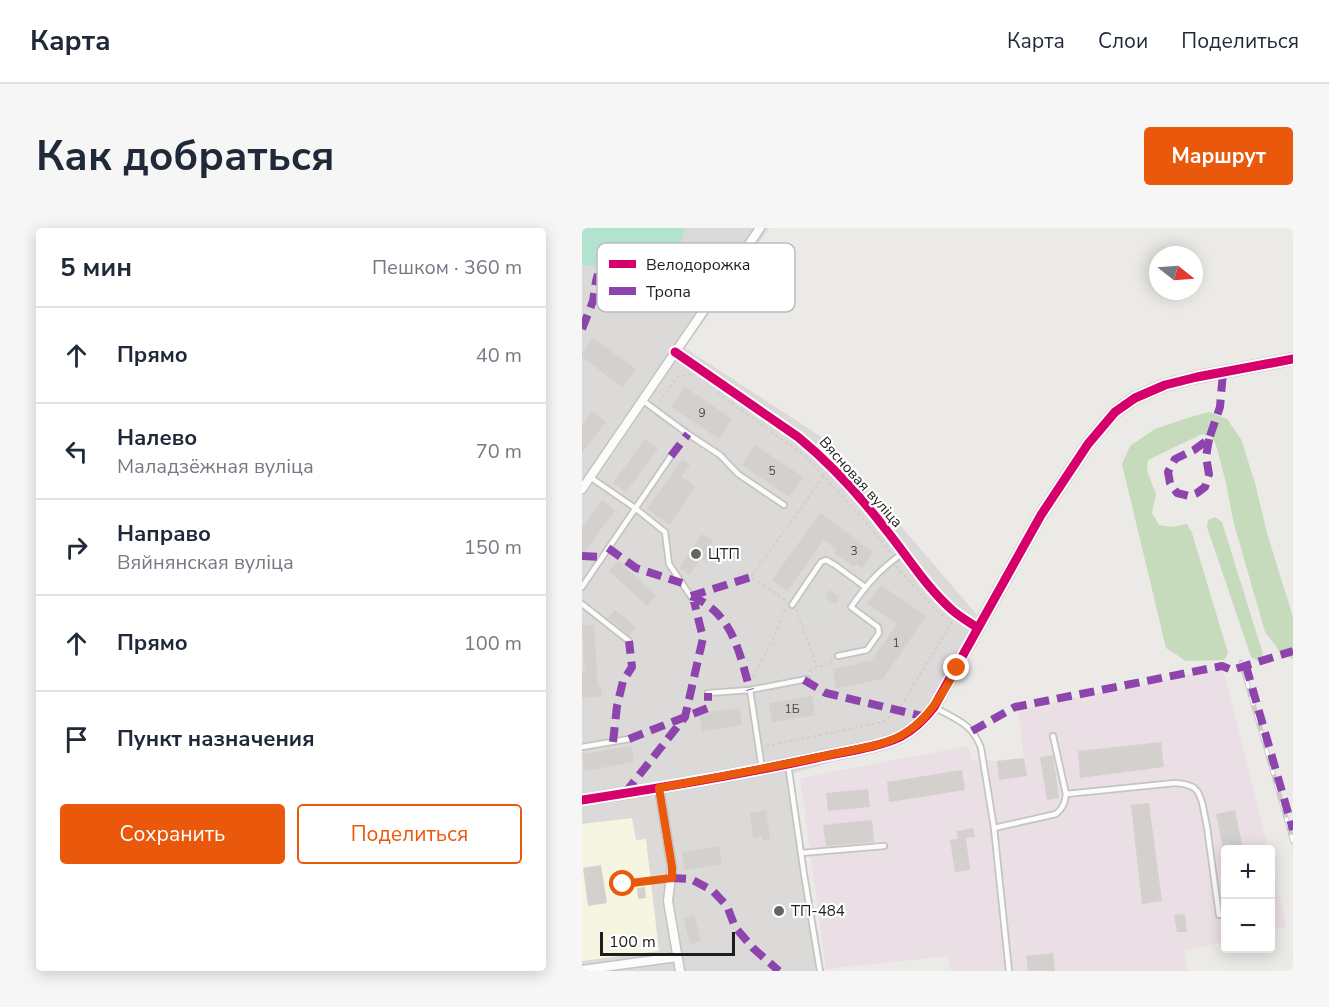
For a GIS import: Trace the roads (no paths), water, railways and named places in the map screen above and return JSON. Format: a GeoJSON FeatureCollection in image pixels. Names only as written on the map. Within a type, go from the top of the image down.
{"type":"FeatureCollection","features":[{"type":"Feature","properties":{"kind":"street"},"geometry":{"type":"LineString","coordinates":[[750,243],[760,228]]}},
{"type":"Feature","properties":{"kind":"street"},"geometry":{"type":"LineString","coordinates":[[582,489],[702,312]]}},
{"type":"Feature","properties":{"kind":"street","name":"Вясновая вуліца"},"geometry":{"type":"LineString","coordinates":[[675,352],[798,437],[830,466],[885,528],[897,558],[945,604],[978,628]]}},
{"type":"Feature","properties":{"kind":"street"},"geometry":{"type":"LineString","coordinates":[[582,800],[788,764],[899,737],[920,723],[934,707],[1056,491],[1095,435],[1122,406],[1143,394],[1181,381],[1293,359]]}},
{"type":"Feature","properties":{"kind":"street"},"geometry":{"type":"LineString","coordinates":[[659,788],[672,867],[668,901],[681,971]]}},
{"type":"Feature","properties":{"kind":"street"},"geometry":{"type":"LineString","coordinates":[[582,970],[677,957]]}},
{"type":"Feature","properties":{"kind":"lane"},"geometry":{"type":"LineString","coordinates":[[642,400],[720,455],[738,474],[784,505]]}},
{"type":"Feature","properties":{"kind":"lane"},"geometry":{"type":"LineString","coordinates":[[582,587],[671,456]]}},
{"type":"Feature","properties":{"kind":"lane"},"geometry":{"type":"LineString","coordinates":[[590,477],[666,532],[669,564],[694,601]]}},
{"type":"Feature","properties":{"kind":"lane"},"geometry":{"type":"LineString","coordinates":[[836,656],[867,650],[879,633],[878,627],[852,607],[876,575],[897,558]]}},
{"type":"Feature","properties":{"kind":"lane"},"geometry":{"type":"LineString","coordinates":[[792,605],[821,562],[826,560],[865,587]]}},
{"type":"Feature","properties":{"kind":"lane"},"geometry":{"type":"LineString","coordinates":[[582,604],[629,641]]}},
{"type":"Feature","properties":{"kind":"lane"},"geometry":{"type":"LineString","coordinates":[[708,693],[750,690],[807,679]]}},
{"type":"Feature","properties":{"kind":"lane"},"geometry":{"type":"LineString","coordinates":[[750,690],[762,769]]}},
{"type":"Feature","properties":{"kind":"lane"},"geometry":{"type":"LineString","coordinates":[[934,707],[967,726],[976,735],[981,748],[994,828],[1009,971]]}},
{"type":"Feature","properties":{"kind":"lane"},"geometry":{"type":"LineString","coordinates":[[994,828],[1056,814],[1062,809],[1066,794],[1053,736]]}},
{"type":"Feature","properties":{"kind":"lane"},"geometry":{"type":"LineString","coordinates":[[582,747],[630,739]]}},
{"type":"Feature","properties":{"kind":"lane"},"geometry":{"type":"LineString","coordinates":[[788,764],[820,971]]}},
{"type":"Feature","properties":{"kind":"lane"},"geometry":{"type":"LineString","coordinates":[[1066,794],[1175,783],[1193,787],[1198,792],[1205,813],[1219,915]]}},
{"type":"Feature","properties":{"kind":"lane"},"geometry":{"type":"LineString","coordinates":[[801,853],[884,846]]}},
{"type":"Feature","properties":{"kind":"lane"},"geometry":{"type":"LineString","coordinates":[[623,884],[672,878]]}},
{"type":"Feature","properties":{"kind":"railway"},"geometry":{"type":"LineString","coordinates":[[1241,662],[1293,842]]}},
{"type":"Feature","properties":{"kind":"place","name":"ЦТП"},"geometry":{"type":"Point","coordinates":[696,554]}},
{"type":"Feature","properties":{"kind":"place","name":"ТП-484"},"geometry":{"type":"Point","coordinates":[779,911]}}]}
